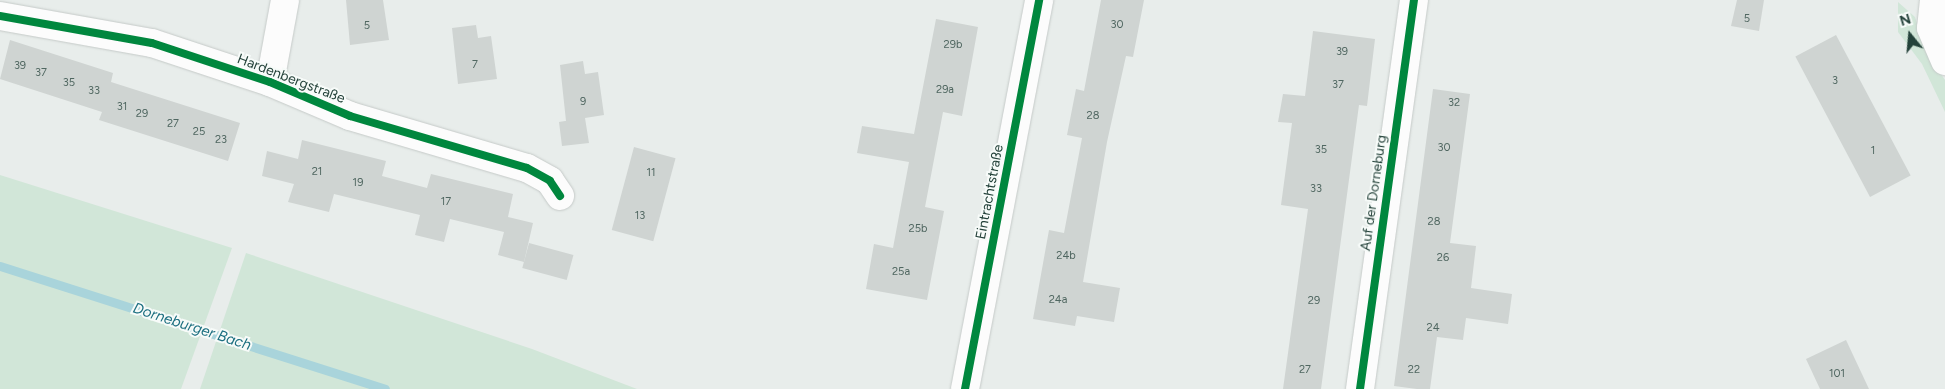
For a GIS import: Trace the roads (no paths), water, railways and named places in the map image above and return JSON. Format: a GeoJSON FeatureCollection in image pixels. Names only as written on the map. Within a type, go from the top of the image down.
{"type":"FeatureCollection","features":[{"type":"Feature","properties":{"kind":"street","name":"Hardenbergstraße"},"geometry":{"type":"LineString","coordinates":[[270,82],[285,0]]}},
{"type":"Feature","properties":{"kind":"street","name":"Eintrachtstraße"},"geometry":{"type":"LineString","coordinates":[[965,389],[1039,0]]}},
{"type":"Feature","properties":{"kind":"street","name":"Auf der Dorneburg"},"geometry":{"type":"LineString","coordinates":[[1360,389],[1414,0]]}},
{"type":"Feature","properties":{"kind":"street"},"geometry":{"type":"LineString","coordinates":[[1925,4],[1935,44],[1945,61]]}},
{"type":"Feature","properties":{"kind":"street","name":"Hardenbergstraße"},"geometry":{"type":"LineString","coordinates":[[0,16],[152,43],[270,82],[350,116],[527,168],[550,181],[560,196]]}},
{"type":"Feature","properties":{"kind":"waterway","name":"Dorneburger Bach"},"geometry":{"type":"LineString","coordinates":[[0,266],[385,389]]}}]}
